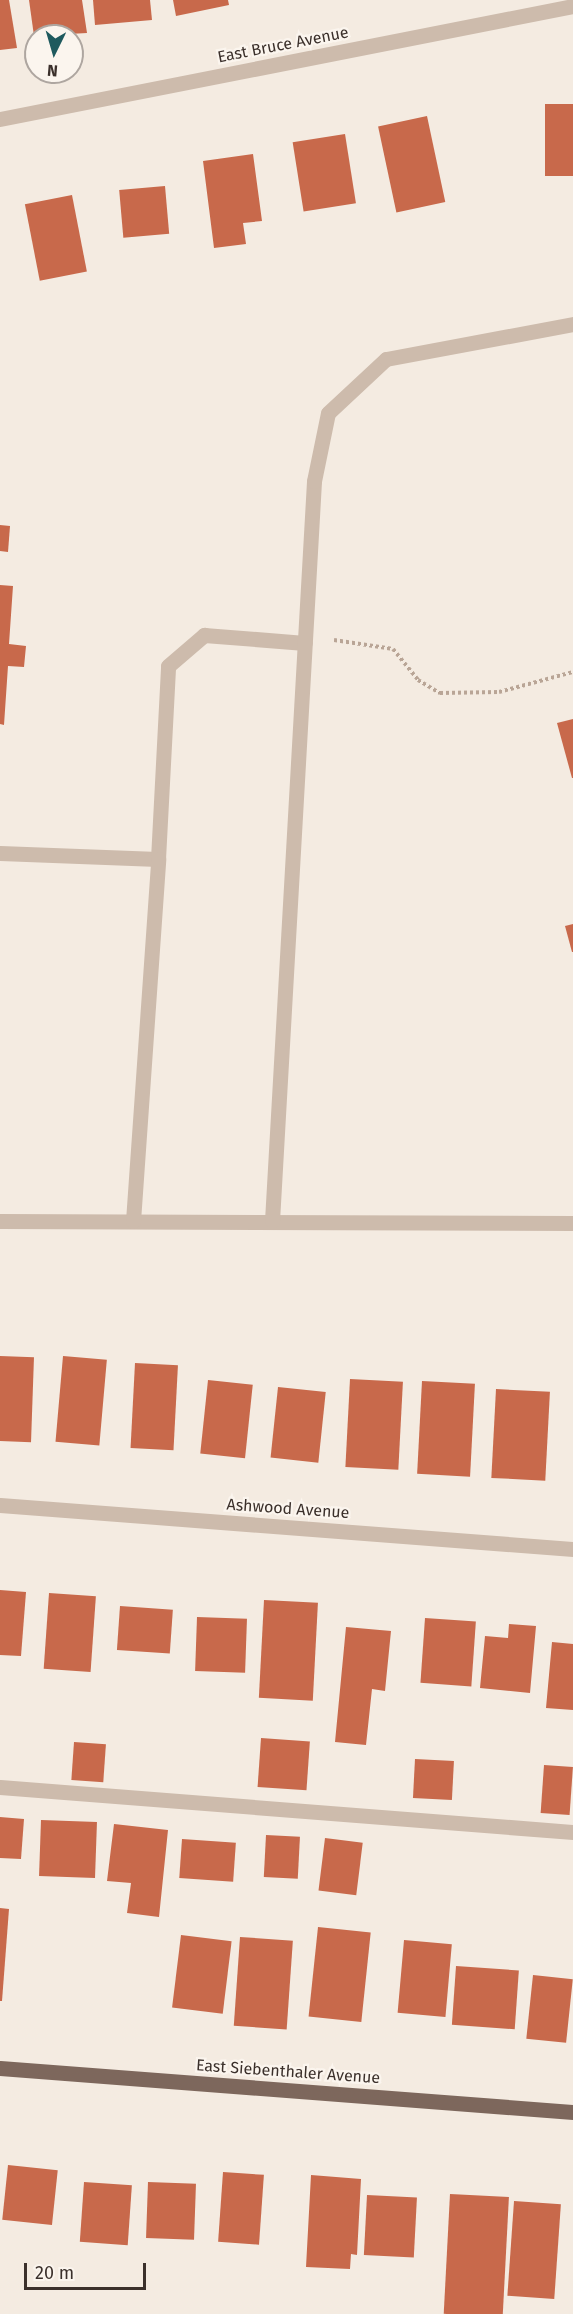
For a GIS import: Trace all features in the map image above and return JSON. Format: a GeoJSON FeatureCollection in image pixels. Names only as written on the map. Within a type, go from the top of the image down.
{"type":"FeatureCollection","features":[{"type":"Feature","properties":{"kind":"main road","name":"East Siebenthaler Avenue"},"geometry":{"type":"LineString","coordinates":[[0,2068],[573,2112]]}},
{"type":"Feature","properties":{"kind":"street","name":"East Bruce Avenue"},"geometry":{"type":"LineString","coordinates":[[0,119],[573,6]]}},
{"type":"Feature","properties":{"kind":"street"},"geometry":{"type":"LineString","coordinates":[[272,1221],[314,481],[328,413],[386,359],[573,324]]}},
{"type":"Feature","properties":{"kind":"street"},"geometry":{"type":"LineString","coordinates":[[133,1221],[158,859],[168,666],[204,635],[304,643]]}},
{"type":"Feature","properties":{"kind":"street"},"geometry":{"type":"LineString","coordinates":[[0,853],[158,859]]}},
{"type":"Feature","properties":{"kind":"street"},"geometry":{"type":"LineString","coordinates":[[0,1221],[573,1223]]}},
{"type":"Feature","properties":{"kind":"street","name":"Ashwood Avenue"},"geometry":{"type":"LineString","coordinates":[[0,1505],[573,1549]]}},
{"type":"Feature","properties":{"kind":"street"},"geometry":{"type":"LineString","coordinates":[[0,1787],[573,1832]]}},
{"type":"Feature","properties":{"kind":"path"},"geometry":{"type":"LineString","coordinates":[[330,640],[393,649],[418,680],[440,693],[499,692],[573,672]]}},
{"type":"Feature","properties":{"kind":"building"},"geometry":{"type":"Polygon","coordinates":[[[0,0],[9,0],[17,48],[0,50],[0,0]]]}},
{"type":"Feature","properties":{"kind":"building"},"geometry":{"type":"Polygon","coordinates":[[[29,0],[82,0],[87,33],[84,33],[84,24],[32,24],[29,0]]]}},
{"type":"Feature","properties":{"kind":"building"},"geometry":{"type":"Polygon","coordinates":[[[93,0],[150,0],[152,20],[95,25],[93,0]]]}},
{"type":"Feature","properties":{"kind":"building"},"geometry":{"type":"Polygon","coordinates":[[[173,0],[228,0],[229,5],[176,16],[173,0]]]}},
{"type":"Feature","properties":{"kind":"building"},"geometry":{"type":"Polygon","coordinates":[[[545,104],[573,104],[573,176],[545,176],[545,104]]]}},
{"type":"Feature","properties":{"kind":"building"},"geometry":{"type":"Polygon","coordinates":[[[427,116],[445,202],[396,212],[378,126],[427,116]]]}},
{"type":"Feature","properties":{"kind":"building"},"geometry":{"type":"Polygon","coordinates":[[[345,134],[356,203],[304,211],[293,142],[345,134]]]}},
{"type":"Feature","properties":{"kind":"building"},"geometry":{"type":"Polygon","coordinates":[[[253,154],[262,221],[243,223],[246,244],[214,248],[203,161],[253,154]]]}},
{"type":"Feature","properties":{"kind":"building"},"geometry":{"type":"Polygon","coordinates":[[[165,186],[169,234],[123,238],[119,190],[165,186]]]}},
{"type":"Feature","properties":{"kind":"building"},"geometry":{"type":"Polygon","coordinates":[[[72,195],[87,272],[40,281],[25,204],[72,195]]]}},
{"type":"Feature","properties":{"kind":"building"},"geometry":{"type":"Polygon","coordinates":[[[0,525],[10,526],[8,552],[0,551],[0,525]]]}},
{"type":"Feature","properties":{"kind":"building"},"geometry":{"type":"Polygon","coordinates":[[[0,585],[13,586],[9,644],[26,646],[24,667],[8,666],[4,725],[0,724],[0,585]]]}},
{"type":"Feature","properties":{"kind":"building"},"geometry":{"type":"Polygon","coordinates":[[[573,719],[573,778],[572,778],[557,723],[573,719]]]}},
{"type":"Feature","properties":{"kind":"building"},"geometry":{"type":"Polygon","coordinates":[[[573,924],[573,952],[572,952],[565,926],[573,924]]]}},
{"type":"Feature","properties":{"kind":"building"},"geometry":{"type":"Polygon","coordinates":[[[0,1356],[34,1357],[31,1442],[0,1441],[0,1356]]]}},
{"type":"Feature","properties":{"kind":"building"},"geometry":{"type":"Polygon","coordinates":[[[63,1356],[107,1360],[99,1446],[56,1442],[63,1356]]]}},
{"type":"Feature","properties":{"kind":"building"},"geometry":{"type":"Polygon","coordinates":[[[135,1363],[178,1365],[173,1450],[131,1448],[135,1363]]]}},
{"type":"Feature","properties":{"kind":"building"},"geometry":{"type":"Polygon","coordinates":[[[350,1379],[403,1382],[398,1470],[345,1467],[350,1379]]]}},
{"type":"Feature","properties":{"kind":"building"},"geometry":{"type":"Polygon","coordinates":[[[208,1380],[253,1385],[245,1458],[200,1454],[208,1380]]]}},
{"type":"Feature","properties":{"kind":"building"},"geometry":{"type":"Polygon","coordinates":[[[422,1381],[475,1384],[470,1477],[417,1474],[422,1381]]]}},
{"type":"Feature","properties":{"kind":"building"},"geometry":{"type":"Polygon","coordinates":[[[278,1387],[326,1392],[318,1463],[271,1458],[278,1387]]]}},
{"type":"Feature","properties":{"kind":"building"},"geometry":{"type":"Polygon","coordinates":[[[496,1389],[550,1392],[545,1481],[491,1478],[496,1389]]]}},
{"type":"Feature","properties":{"kind":"building"},"geometry":{"type":"Polygon","coordinates":[[[0,1590],[26,1592],[21,1656],[0,1655],[0,1590]]]}},
{"type":"Feature","properties":{"kind":"building"},"geometry":{"type":"Polygon","coordinates":[[[49,1593],[96,1596],[91,1672],[44,1669],[49,1593]]]}},
{"type":"Feature","properties":{"kind":"building"},"geometry":{"type":"Polygon","coordinates":[[[264,1600],[318,1603],[313,1701],[259,1698],[264,1600]]]}},
{"type":"Feature","properties":{"kind":"building"},"geometry":{"type":"Polygon","coordinates":[[[120,1606],[173,1610],[170,1654],[117,1650],[120,1606]]]}},
{"type":"Feature","properties":{"kind":"building"},"geometry":{"type":"Polygon","coordinates":[[[197,1617],[247,1619],[245,1673],[195,1671],[197,1617]]]}},
{"type":"Feature","properties":{"kind":"building"},"geometry":{"type":"Polygon","coordinates":[[[425,1618],[476,1622],[471,1686],[420,1683],[425,1618]]]}},
{"type":"Feature","properties":{"kind":"building"},"geometry":{"type":"Polygon","coordinates":[[[509,1624],[536,1626],[530,1693],[480,1688],[485,1636],[508,1638],[509,1624]]]}},
{"type":"Feature","properties":{"kind":"building"},"geometry":{"type":"Polygon","coordinates":[[[346,1627],[391,1631],[385,1691],[372,1689],[366,1745],[335,1742],[346,1627]]]}},
{"type":"Feature","properties":{"kind":"building"},"geometry":{"type":"Polygon","coordinates":[[[552,1642],[573,1644],[573,1710],[546,1708],[552,1642]]]}},
{"type":"Feature","properties":{"kind":"building"},"geometry":{"type":"Polygon","coordinates":[[[261,1738],[310,1741],[306,1790],[258,1787],[261,1738]]]}},
{"type":"Feature","properties":{"kind":"building"},"geometry":{"type":"Polygon","coordinates":[[[74,1742],[106,1744],[103,1782],[71,1780],[74,1742]]]}},
{"type":"Feature","properties":{"kind":"building"},"geometry":{"type":"Polygon","coordinates":[[[415,1759],[454,1761],[452,1800],[413,1798],[415,1759]]]}},
{"type":"Feature","properties":{"kind":"building"},"geometry":{"type":"Polygon","coordinates":[[[544,1765],[573,1767],[570,1815],[541,1813],[544,1765]]]}},
{"type":"Feature","properties":{"kind":"building"},"geometry":{"type":"Polygon","coordinates":[[[0,1817],[24,1819],[21,1859],[0,1858],[0,1817]]]}},
{"type":"Feature","properties":{"kind":"building"},"geometry":{"type":"Polygon","coordinates":[[[41,1820],[97,1822],[95,1878],[39,1876],[41,1820]]]}},
{"type":"Feature","properties":{"kind":"building"},"geometry":{"type":"Polygon","coordinates":[[[114,1824],[168,1830],[159,1917],[127,1913],[131,1883],[107,1881],[114,1824]]]}},
{"type":"Feature","properties":{"kind":"building"},"geometry":{"type":"Polygon","coordinates":[[[266,1835],[300,1837],[298,1879],[264,1877],[266,1835]]]}},
{"type":"Feature","properties":{"kind":"building"},"geometry":{"type":"Polygon","coordinates":[[[325,1838],[363,1843],[356,1895],[319,1891],[325,1838]]]}},
{"type":"Feature","properties":{"kind":"building"},"geometry":{"type":"Polygon","coordinates":[[[182,1839],[236,1843],[233,1882],[179,1878],[182,1839]]]}},
{"type":"Feature","properties":{"kind":"building"},"geometry":{"type":"Polygon","coordinates":[[[0,1908],[9,1909],[2,2001],[0,2001],[0,1908]]]}},
{"type":"Feature","properties":{"kind":"building"},"geometry":{"type":"Polygon","coordinates":[[[318,1927],[371,1933],[361,2022],[309,2017],[318,1927]]]}},
{"type":"Feature","properties":{"kind":"building"},"geometry":{"type":"Polygon","coordinates":[[[181,1935],[232,1941],[223,2014],[172,2007],[181,1935]]]}},
{"type":"Feature","properties":{"kind":"building"},"geometry":{"type":"Polygon","coordinates":[[[240,1937],[293,1941],[287,2029],[234,2026],[240,1937]]]}},
{"type":"Feature","properties":{"kind":"building"},"geometry":{"type":"Polygon","coordinates":[[[404,1940],[452,1944],[445,2017],[398,2013],[404,1940]]]}},
{"type":"Feature","properties":{"kind":"building"},"geometry":{"type":"Polygon","coordinates":[[[456,1966],[519,1970],[515,2029],[452,2025],[456,1966]]]}},
{"type":"Feature","properties":{"kind":"building"},"geometry":{"type":"Polygon","coordinates":[[[533,1975],[573,1979],[566,2043],[526,2039],[533,1975]]]}},
{"type":"Feature","properties":{"kind":"building"},"geometry":{"type":"Polygon","coordinates":[[[8,2165],[58,2170],[52,2225],[2,2220],[8,2165]]]}},
{"type":"Feature","properties":{"kind":"building"},"geometry":{"type":"Polygon","coordinates":[[[223,2172],[264,2175],[259,2245],[218,2242],[223,2172]]]}},
{"type":"Feature","properties":{"kind":"building"},"geometry":{"type":"Polygon","coordinates":[[[311,2175],[361,2179],[357,2255],[351,2254],[350,2269],[306,2267],[311,2175]]]}},
{"type":"Feature","properties":{"kind":"building"},"geometry":{"type":"Polygon","coordinates":[[[84,2182],[132,2185],[128,2245],[80,2242],[84,2182]]]}},
{"type":"Feature","properties":{"kind":"building"},"geometry":{"type":"Polygon","coordinates":[[[148,2182],[196,2184],[194,2240],[146,2238],[148,2182]]]}},
{"type":"Feature","properties":{"kind":"building"},"geometry":{"type":"Polygon","coordinates":[[[450,2194],[509,2197],[503,2314],[444,2314],[450,2194]]]}},
{"type":"Feature","properties":{"kind":"building"},"geometry":{"type":"Polygon","coordinates":[[[367,2195],[417,2198],[414,2258],[364,2255],[367,2195]]]}},
{"type":"Feature","properties":{"kind":"building"},"geometry":{"type":"Polygon","coordinates":[[[514,2201],[561,2204],[554,2299],[507,2296],[514,2201]]]}}]}
